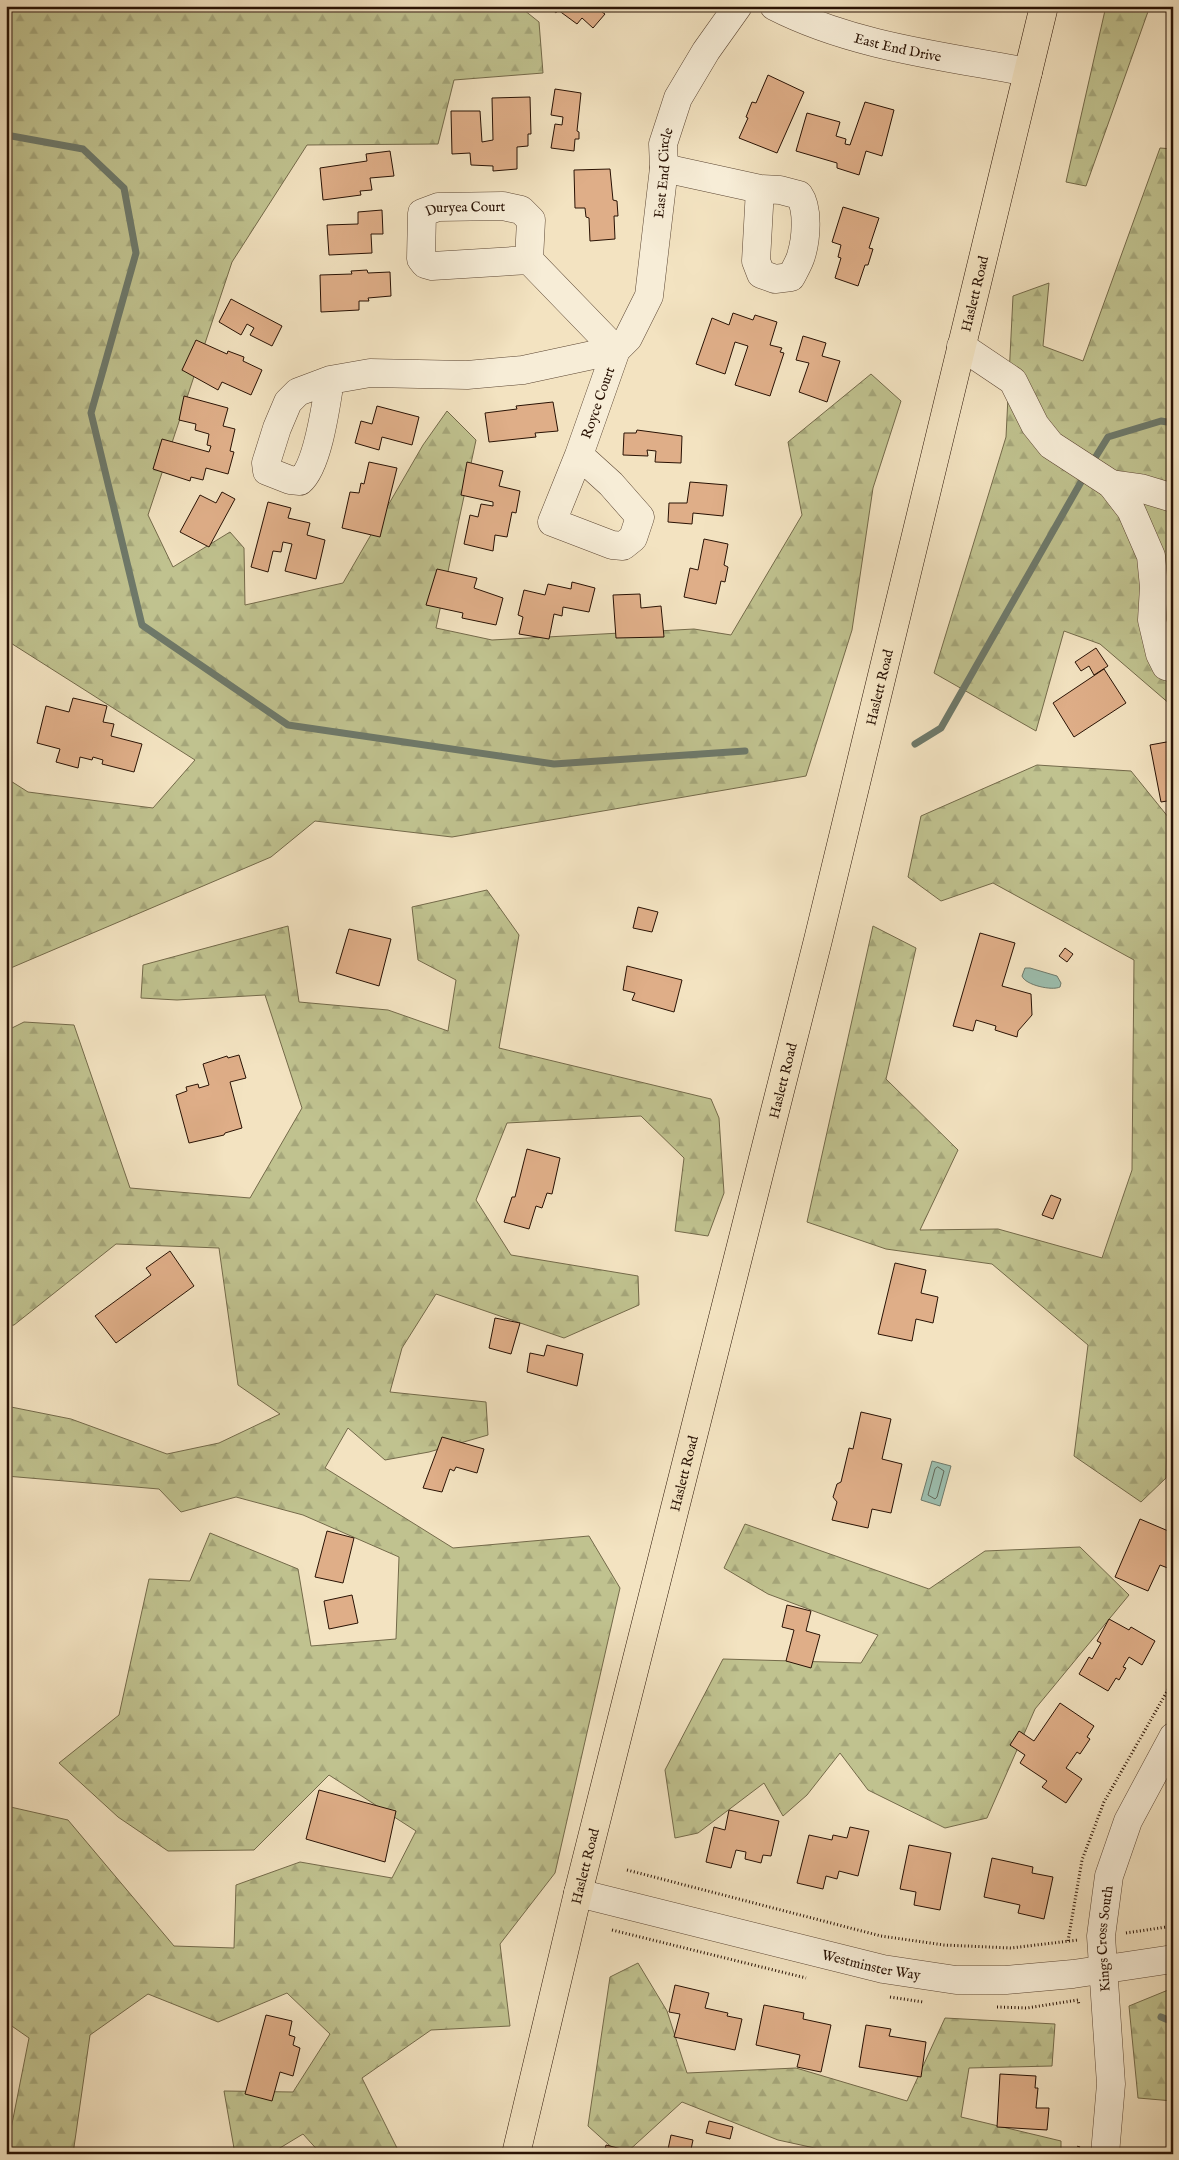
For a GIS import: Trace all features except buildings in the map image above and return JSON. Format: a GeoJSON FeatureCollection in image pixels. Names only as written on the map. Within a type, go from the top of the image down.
{"type":"FeatureCollection","features":[{"type":"Feature","properties":{"kind":"main road","name":"Haslett Road"},"geometry":{"type":"LineString","coordinates":[[516,2154],[578,1893],[816,949],[1044,6]]}},
{"type":"Feature","properties":{"kind":"street","name":"East End Circle"},"geometry":{"type":"LineString","coordinates":[[616,350],[628,338],[649,296],[664,168],[663,144],[678,98],[706,51],[738,6]]}},
{"type":"Feature","properties":{"kind":"street","name":"East End Drive"},"geometry":{"type":"LineString","coordinates":[[774,6],[790,14],[861,39],[1028,72]]}},
{"type":"Feature","properties":{"kind":"street"},"geometry":{"type":"LineString","coordinates":[[664,168],[760,189]]}},
{"type":"Feature","properties":{"kind":"street"},"geometry":{"type":"LineString","coordinates":[[529,260],[616,350]]}},
{"type":"Feature","properties":{"kind":"street"},"geometry":{"type":"LineString","coordinates":[[961,346],[1013,381],[1035,425],[1051,446],[1111,484],[1131,510],[1151,556],[1154,587],[1152,620],[1160,654],[1166,666],[1173,668]]}},
{"type":"Feature","properties":{"kind":"street"},"geometry":{"type":"LineString","coordinates":[[330,380],[370,373],[467,375],[523,370],[616,350]]}},
{"type":"Feature","properties":{"kind":"street","name":"Royce Court"},"geometry":{"type":"LineString","coordinates":[[579,455],[616,350]]}},
{"type":"Feature","properties":{"kind":"street"},"geometry":{"type":"LineString","coordinates":[[1111,484],[1140,488],[1173,498]]}},
{"type":"Feature","properties":{"kind":"street","name":"Kings Cross South"},"geometry":{"type":"LineString","coordinates":[[1105,2154],[1111,2084],[1101,1936],[1109,1876],[1128,1821],[1173,1737]]}},
{"type":"Feature","properties":{"kind":"street","name":"Westminster Way"},"geometry":{"type":"LineString","coordinates":[[578,1893],[883,1969],[956,1980],[1006,1980],[1073,1974],[1102,1968],[1173,1959]]}},
{"type":"Feature","properties":{"kind":"path"},"geometry":{"type":"LineString","coordinates":[[628,1870],[881,1936],[944,1946],[1011,1948],[1173,1926]]}},
{"type":"Feature","properties":{"kind":"path"},"geometry":{"type":"LineString","coordinates":[[1128,1924],[1129,1932]]}},
{"type":"Feature","properties":{"kind":"path"},"geometry":{"type":"LineString","coordinates":[[612,1930],[811,1979]]}},
{"type":"Feature","properties":{"kind":"path"},"geometry":{"type":"LineString","coordinates":[[886,1997],[931,2003]]}},
{"type":"Feature","properties":{"kind":"path"},"geometry":{"type":"LineString","coordinates":[[992,2007],[1026,2008],[1078,2000],[1080,2010]]}},
{"type":"Feature","properties":{"kind":"path"},"geometry":{"type":"LineString","coordinates":[[1077,2154],[1080,2136]]}},
{"type":"Feature","properties":{"kind":"green space"},"geometry":{"type":"Polygon","coordinates":[[[6,6],[519,6],[539,22],[543,73],[454,80],[438,144],[307,145],[232,262],[148,515],[173,567],[230,532],[244,548],[245,605],[343,583],[423,445],[447,411],[476,440],[436,628],[492,640],[694,629],[731,635],[802,515],[788,442],[871,374],[901,401],[873,488],[852,630],[806,776],[452,837],[315,821],[271,857],[6,970],[6,778],[28,792],[153,808],[195,760],[6,640],[6,6]]]}},
{"type":"Feature","properties":{"kind":"green space"},"geometry":{"type":"Polygon","coordinates":[[[1106,6],[1150,6],[1086,186],[1066,182],[1106,6]]]}},
{"type":"Feature","properties":{"kind":"green space"},"geometry":{"type":"Polygon","coordinates":[[[1160,148],[1173,149],[1173,704],[1171,705],[1100,644],[1064,631],[1036,731],[934,673],[1006,437],[1013,296],[1049,283],[1043,346],[1083,361],[1160,148]]]}},
{"type":"Feature","properties":{"kind":"green space"},"geometry":{"type":"Polygon","coordinates":[[[1037,765],[1131,771],[1173,823],[1173,1287],[1171,1290],[1166,1478],[1141,1502],[1074,1456],[1088,1345],[992,1264],[886,1249],[807,1222],[873,926],[916,948],[886,1079],[958,1150],[920,1230],[998,1229],[1102,1258],[1132,1170],[1134,960],[993,883],[941,901],[908,877],[921,816],[1037,765]]]}},
{"type":"Feature","properties":{"kind":"green space"},"geometry":{"type":"Polygon","coordinates":[[[487,890],[519,935],[499,1048],[711,1099],[719,1118],[724,1193],[708,1236],[675,1231],[684,1158],[641,1116],[507,1123],[476,1200],[511,1255],[638,1276],[639,1305],[564,1338],[436,1294],[402,1348],[390,1392],[486,1402],[488,1435],[429,1452],[385,1460],[348,1428],[325,1468],[453,1548],[589,1536],[620,1588],[555,1873],[500,1944],[510,2026],[431,2030],[362,2078],[400,2154],[321,2154],[303,2134],[270,2154],[235,2154],[224,2091],[293,2092],[330,2034],[287,1993],[218,2022],[148,1994],[90,2035],[73,2154],[6,2154],[29,2038],[6,2022],[6,1806],[68,1820],[174,1946],[234,1948],[236,1885],[300,1862],[392,1878],[416,1831],[329,1775],[254,1850],[168,1851],[118,1817],[59,1763],[119,1715],[149,1579],[190,1581],[210,1533],[298,1569],[311,1646],[396,1639],[399,1557],[303,1515],[236,1497],[181,1512],[159,1489],[6,1476],[6,1406],[71,1419],[167,1454],[219,1443],[280,1414],[238,1385],[219,1248],[116,1244],[14,1325],[6,1326],[6,1031],[24,1022],[74,1025],[130,1188],[250,1198],[302,1108],[265,995],[177,1000],[141,998],[143,965],[288,926],[299,1002],[388,1010],[448,1031],[456,980],[418,960],[412,907],[487,890]]]}},
{"type":"Feature","properties":{"kind":"green space"},"geometry":{"type":"Polygon","coordinates":[[[745,1524],[929,1589],[985,1551],[1080,1547],[1129,1595],[1035,1709],[987,1818],[945,1828],[868,1790],[840,1753],[807,1795],[783,1816],[764,1783],[698,1833],[675,1838],[665,1770],[723,1659],[861,1663],[878,1635],[768,1594],[724,1568],[745,1524]]]}},
{"type":"Feature","properties":{"kind":"green space"},"geometry":{"type":"Polygon","coordinates":[[[638,1963],[667,2011],[687,2073],[796,2068],[907,2101],[945,2018],[1055,2024],[1052,2066],[969,2068],[961,2117],[1061,2141],[1061,2154],[842,2154],[778,2140],[682,2102],[625,2154],[619,2154],[588,2126],[610,1977],[638,1963]]]}},
{"type":"Feature","properties":{"kind":"green space"},"geometry":{"type":"Polygon","coordinates":[[[1173,1988],[1173,2101],[1138,2098],[1129,2006],[1173,1988]]]}},
{"type":"Feature","properties":{"kind":"water"},"geometry":{"type":"Polygon","coordinates":[[[1025,968],[1057,976],[1061,983],[1060,987],[1045,988],[1028,982],[1022,976],[1025,968]]]}},
{"type":"Feature","properties":{"kind":"water"},"geometry":{"type":"Polygon","coordinates":[[[932,1461],[951,1466],[940,1506],[921,1500],[932,1461]]]}},
{"type":"Feature","properties":{"kind":"waterway"},"geometry":{"type":"LineString","coordinates":[[6,135],[83,149],[124,188],[136,253],[91,413],[142,625],[288,725],[554,764],[745,751]]}},
{"type":"Feature","properties":{"kind":"waterway"},"geometry":{"type":"LineString","coordinates":[[1095,458],[1108,437],[1161,421],[1173,423]]}},
{"type":"Feature","properties":{"kind":"waterway"},"geometry":{"type":"LineString","coordinates":[[915,744],[941,728],[1081,482]]}},
{"type":"Feature","properties":{"kind":"waterway"},"geometry":{"type":"LineString","coordinates":[[1161,2017],[1173,2022]]}}]}
